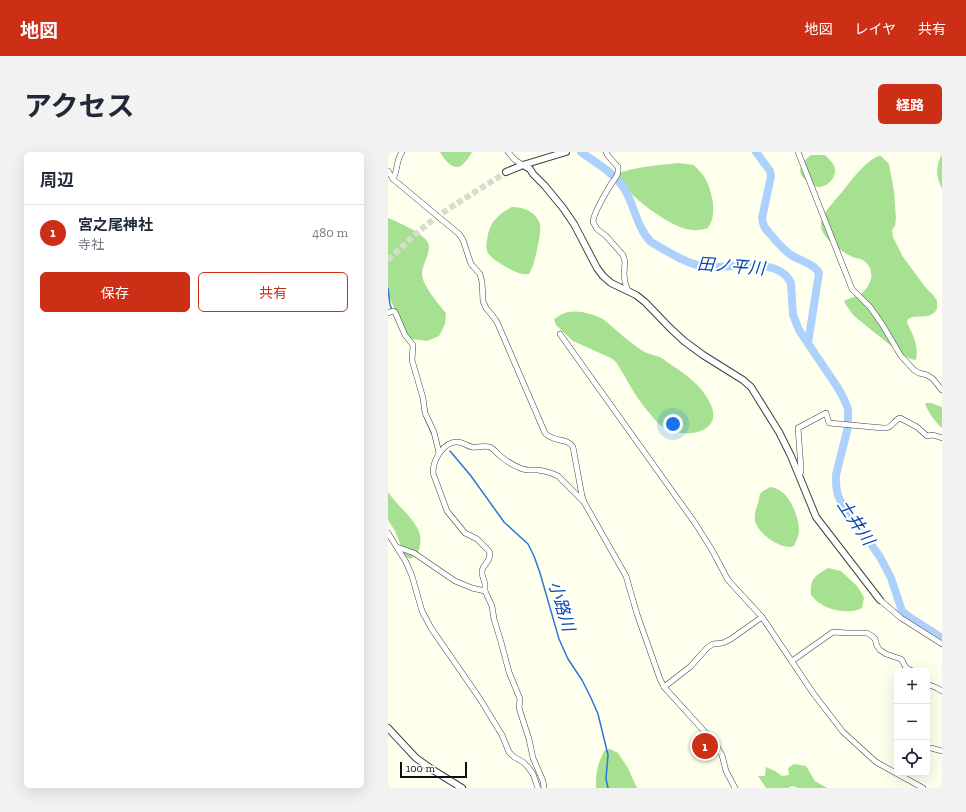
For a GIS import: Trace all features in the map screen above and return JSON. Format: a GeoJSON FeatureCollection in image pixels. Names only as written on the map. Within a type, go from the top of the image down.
{"type":"FeatureCollection","features":[{"type":"Feature","properties":{"kind":"street"},"geometry":{"type":"LineString","coordinates":[[393,179],[398,157],[402,152]]}},
{"type":"Feature","properties":{"kind":"street"},"geometry":{"type":"LineString","coordinates":[[508,152],[515,160],[530,169],[563,208],[574,224],[597,268],[603,276],[611,283],[628,291],[645,302],[684,341],[703,355],[743,380],[750,388],[779,432],[791,456],[816,517],[880,600],[901,618],[942,644]]}},
{"type":"Feature","properties":{"kind":"street"},"geometry":{"type":"LineString","coordinates":[[506,172],[538,160],[566,152]]}},
{"type":"Feature","properties":{"kind":"street"},"geometry":{"type":"LineString","coordinates":[[606,152],[618,167],[619,173],[612,182],[594,215],[593,222],[598,230],[606,236],[623,255],[625,262],[625,282],[628,291]]}},
{"type":"Feature","properties":{"kind":"street"},"geometry":{"type":"LineString","coordinates":[[798,152],[852,289],[870,307],[895,346],[914,370],[927,375],[942,390]]}},
{"type":"Feature","properties":{"kind":"street"},"geometry":{"type":"LineString","coordinates":[[388,171],[393,179],[448,224],[463,240],[471,264],[480,274],[486,308],[497,322],[545,433],[553,439],[567,441],[573,447],[584,502],[626,576],[637,614],[660,679],[664,687],[714,742],[722,755],[726,771],[735,788]]}},
{"type":"Feature","properties":{"kind":"street"},"geometry":{"type":"LineString","coordinates":[[388,312],[395,312],[405,335],[413,345],[412,360],[423,398],[425,413],[434,432],[439,452]]}},
{"type":"Feature","properties":{"kind":"street"},"geometry":{"type":"LineString","coordinates":[[560,334],[695,523],[728,580],[762,618],[813,693],[843,732],[870,758],[894,770]]}},
{"type":"Feature","properties":{"kind":"street"},"geometry":{"type":"LineString","coordinates":[[799,476],[802,469],[798,428],[826,413],[829,423],[887,428],[891,427],[899,418],[917,427],[927,436],[933,435],[942,438]]}},
{"type":"Feature","properties":{"kind":"street"},"geometry":{"type":"LineString","coordinates":[[544,788],[543,781],[533,758],[529,739],[519,708],[520,699],[508,672],[492,606],[485,591],[482,571],[489,559],[490,553],[477,539],[465,533],[447,511],[433,473],[434,467],[439,452],[450,444],[457,442],[471,447],[489,447],[511,464],[520,468],[528,471],[538,470],[554,473],[584,502]]}},
{"type":"Feature","properties":{"kind":"street"},"geometry":{"type":"LineString","coordinates":[[388,533],[406,562],[412,576],[422,611],[430,628],[480,699],[502,735],[509,752],[528,767],[533,774],[538,788]]}},
{"type":"Feature","properties":{"kind":"street"},"geometry":{"type":"LineString","coordinates":[[397,547],[414,553],[455,581],[472,588],[485,591]]}},
{"type":"Feature","properties":{"kind":"street"},"geometry":{"type":"LineString","coordinates":[[664,687],[690,667],[708,647],[731,639],[762,618]]}},
{"type":"Feature","properties":{"kind":"street"},"geometry":{"type":"LineString","coordinates":[[792,661],[833,632],[867,633],[875,639],[880,650],[901,660],[907,668]]}},
{"type":"Feature","properties":{"kind":"street"},"geometry":{"type":"LineString","coordinates":[[930,685],[942,691]]}},
{"type":"Feature","properties":{"kind":"street"},"geometry":{"type":"LineString","coordinates":[[388,728],[416,758],[462,788]]}},
{"type":"Feature","properties":{"kind":"street"},"geometry":{"type":"LineString","coordinates":[[930,748],[942,751]]}},
{"type":"Feature","properties":{"kind":"street"},"geometry":{"type":"LineString","coordinates":[[904,776],[922,788]]}},
{"type":"Feature","properties":{"kind":"green space"},"geometry":{"type":"Polygon","coordinates":[[[440,152],[472,152],[463,164],[459,167],[455,167],[449,164],[440,152]]]}},
{"type":"Feature","properties":{"kind":"green space"},"geometry":{"type":"Polygon","coordinates":[[[942,153],[942,189],[937,171],[942,153]]]}},
{"type":"Feature","properties":{"kind":"green space"},"geometry":{"type":"Polygon","coordinates":[[[811,155],[825,155],[834,166],[834,176],[830,182],[822,187],[815,186],[808,182],[801,175],[800,168],[804,161],[811,155]]]}},
{"type":"Feature","properties":{"kind":"green space"},"geometry":{"type":"Polygon","coordinates":[[[881,156],[889,164],[894,191],[896,218],[895,226],[892,230],[893,237],[903,257],[937,301],[937,309],[934,313],[928,316],[912,317],[908,319],[907,323],[917,350],[916,360],[910,359],[895,349],[854,316],[844,301],[861,294],[864,291],[871,279],[871,270],[864,260],[850,256],[839,249],[829,241],[822,231],[822,219],[831,205],[854,177],[869,162],[881,156]]]}},
{"type":"Feature","properties":{"kind":"green space"},"geometry":{"type":"Polygon","coordinates":[[[678,163],[694,165],[703,175],[707,183],[711,193],[713,209],[712,219],[708,228],[693,230],[684,228],[662,218],[629,192],[616,175],[637,168],[678,163]]]}},
{"type":"Feature","properties":{"kind":"green space"},"geometry":{"type":"Polygon","coordinates":[[[512,207],[525,209],[533,213],[540,224],[540,233],[536,253],[529,274],[518,273],[509,269],[489,255],[487,250],[486,243],[492,224],[498,216],[512,207]]]}},
{"type":"Feature","properties":{"kind":"green space"},"geometry":{"type":"Polygon","coordinates":[[[388,218],[419,234],[428,242],[429,250],[422,271],[423,279],[431,295],[446,313],[445,324],[439,336],[427,341],[412,339],[405,332],[388,294],[388,218]]]}},
{"type":"Feature","properties":{"kind":"green space"},"geometry":{"type":"Polygon","coordinates":[[[568,312],[586,313],[603,319],[627,340],[643,351],[662,358],[691,379],[703,391],[712,409],[713,419],[709,426],[701,431],[680,433],[669,430],[659,424],[641,402],[616,362],[611,358],[573,341],[556,325],[554,319],[568,312]]]}},
{"type":"Feature","properties":{"kind":"green space"},"geometry":{"type":"Polygon","coordinates":[[[925,403],[931,403],[942,407],[942,428],[932,417],[925,403]]]}},
{"type":"Feature","properties":{"kind":"green space"},"geometry":{"type":"Polygon","coordinates":[[[770,487],[782,492],[795,510],[799,531],[794,546],[789,547],[777,544],[765,536],[757,526],[755,521],[755,512],[760,494],[770,487]]]}},
{"type":"Feature","properties":{"kind":"green space"},"geometry":{"type":"Polygon","coordinates":[[[388,492],[415,524],[420,535],[418,552],[410,559],[405,556],[395,531],[388,520],[388,492]]]}},
{"type":"Feature","properties":{"kind":"green space"},"geometry":{"type":"Polygon","coordinates":[[[828,568],[841,571],[857,586],[864,598],[862,608],[852,611],[835,610],[820,603],[811,595],[811,585],[814,578],[828,568]]]}},
{"type":"Feature","properties":{"kind":"green space"},"geometry":{"type":"Polygon","coordinates":[[[610,749],[618,753],[628,768],[637,788],[596,788],[596,778],[600,759],[605,750],[610,749]]]}},
{"type":"Feature","properties":{"kind":"green space"},"geometry":{"type":"Polygon","coordinates":[[[794,764],[806,766],[815,781],[827,788],[798,788],[792,786],[788,788],[766,788],[758,776],[765,776],[766,767],[782,776],[789,775],[788,768],[794,764]]]}},
{"type":"Feature","properties":{"kind":"waterway","name":"土井川"},"geometry":{"type":"LineString","coordinates":[[581,152],[605,169],[621,184],[642,230],[651,242],[675,256],[694,264],[711,267],[763,266],[775,269],[784,274],[791,283],[793,315],[799,330],[838,388],[848,409],[848,427],[836,475],[836,488],[840,500],[880,557],[891,578],[902,611],[942,638]]}},
{"type":"Feature","properties":{"kind":"waterway"},"geometry":{"type":"LineString","coordinates":[[756,152],[770,171],[771,176],[762,218],[765,228],[787,252],[811,265],[819,273],[808,343]]}},
{"type":"Feature","properties":{"kind":"waterway","name":"小路川"},"geometry":{"type":"LineString","coordinates":[[388,288],[392,310]]}},
{"type":"Feature","properties":{"kind":"waterway","name":"小路川"},"geometry":{"type":"LineString","coordinates":[[424,416],[432,434]]}},
{"type":"Feature","properties":{"kind":"waterway","name":"小路川"},"geometry":{"type":"LineString","coordinates":[[450,451],[471,476],[504,522],[528,544],[534,556],[559,639],[568,659],[582,680],[598,714],[608,755],[606,779],[608,788]]}},
{"type":"Feature","properties":{"kind":"tunnel"},"geometry":{"type":"LineString","coordinates":[[388,260],[431,221],[506,172]]}},
{"type":"Feature","properties":{"kind":"place","name":"宮之尾神社"},"geometry":{"type":"Point","coordinates":[705,746]}},
{"type":"Feature","properties":{"kind":"water label","name":"田ノ平川"},"geometry":{"type":"Point","coordinates":[731,266]}}]}
